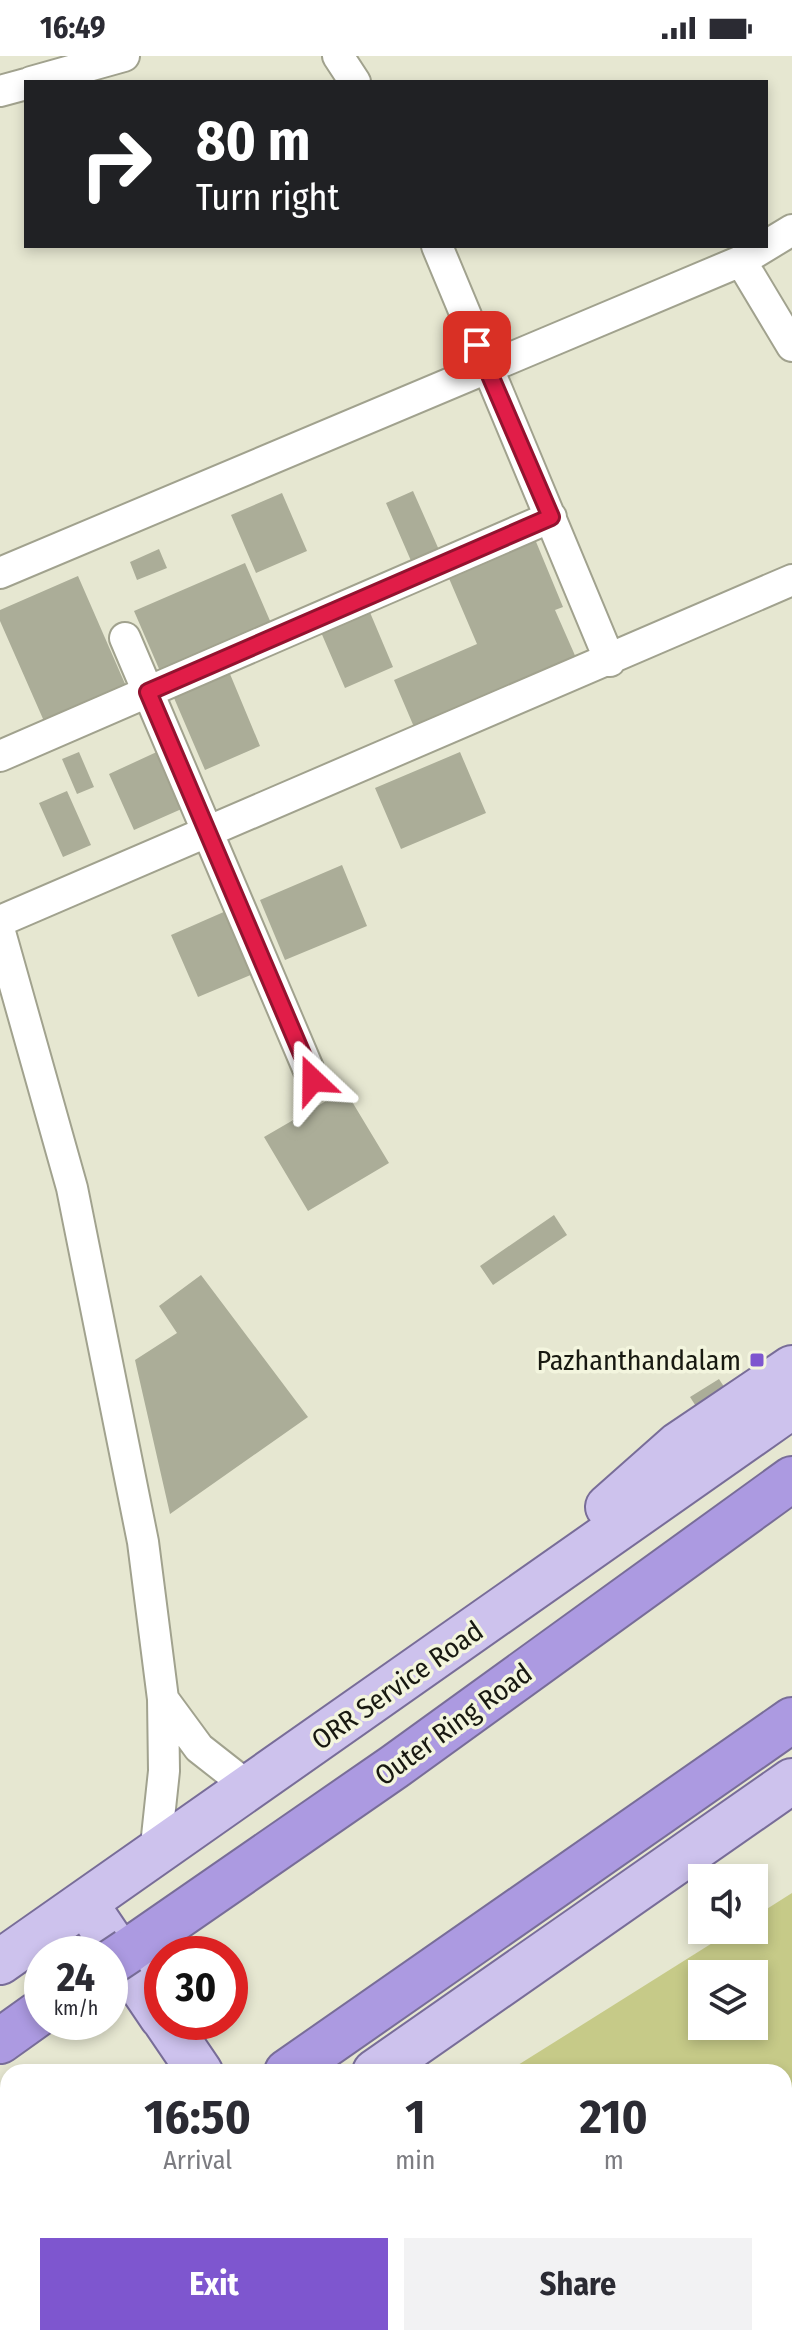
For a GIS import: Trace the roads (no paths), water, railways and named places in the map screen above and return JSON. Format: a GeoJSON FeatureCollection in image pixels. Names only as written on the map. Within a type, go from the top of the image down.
{"type":"FeatureCollection","features":[{"type":"Feature","properties":{"kind":"highway","name":"Outer Ring Road"},"geometry":{"type":"LineString","coordinates":[[128,1951],[394,1767],[792,1479]]}},
{"type":"Feature","properties":{"kind":"highway"},"geometry":{"type":"LineString","coordinates":[[298,2064],[792,1720]]}},
{"type":"Feature","properties":{"kind":"highway"},"geometry":{"type":"LineString","coordinates":[[0,2041],[24,2024]]}},
{"type":"Feature","properties":{"kind":"main road"},"geometry":{"type":"LineString","coordinates":[[530,1591],[591,1523],[636,1480],[678,1445],[792,1368]]}},
{"type":"Feature","properties":{"kind":"main road","name":"ORR Service Road"},"geometry":{"type":"LineString","coordinates":[[0,1962],[792,1406]]}},
{"type":"Feature","properties":{"kind":"main road"},"geometry":{"type":"LineString","coordinates":[[386,2064],[792,1781]]}},
{"type":"Feature","properties":{"kind":"main road"},"geometry":{"type":"LineString","coordinates":[[712,1837],[792,1807]]}},
{"type":"Feature","properties":{"kind":"main road"},"geometry":{"type":"LineString","coordinates":[[85,1903],[144,1990]]}},
{"type":"Feature","properties":{"kind":"main road"},"geometry":{"type":"LineString","coordinates":[[178,2040],[195,2064]]}},
{"type":"Feature","properties":{"kind":"street"},"geometry":{"type":"LineString","coordinates":[[40,80],[124,56]]}},
{"type":"Feature","properties":{"kind":"street"},"geometry":{"type":"LineString","coordinates":[[338,56],[354,80]]}},
{"type":"Feature","properties":{"kind":"street"},"geometry":{"type":"LineString","coordinates":[[0,91],[24,84]]}},
{"type":"Feature","properties":{"kind":"street"},"geometry":{"type":"LineString","coordinates":[[768,245],[792,230]]}},
{"type":"Feature","properties":{"kind":"street"},"geometry":{"type":"LineString","coordinates":[[438,248],[610,661]]}},
{"type":"Feature","properties":{"kind":"street"},"geometry":{"type":"LineString","coordinates":[[0,573],[487,370],[741,261],[762,248]]}},
{"type":"Feature","properties":{"kind":"street"},"geometry":{"type":"LineString","coordinates":[[741,261],[792,346]]}},
{"type":"Feature","properties":{"kind":"street"},"geometry":{"type":"LineString","coordinates":[[0,756],[551,517]]}},
{"type":"Feature","properties":{"kind":"street"},"geometry":{"type":"LineString","coordinates":[[0,921],[207,830],[610,661],[792,580]]}},
{"type":"Feature","properties":{"kind":"street"},"geometry":{"type":"LineString","coordinates":[[125,638],[313,1080]]}},
{"type":"Feature","properties":{"kind":"street"},"geometry":{"type":"LineString","coordinates":[[0,932],[83,1238],[143,1542],[163,1699],[164,1771],[155,1855]]}},
{"type":"Feature","properties":{"kind":"street"},"geometry":{"type":"LineString","coordinates":[[163,1699],[199,1748],[250,1788]]}},
{"type":"Feature","properties":{"kind":"place","name":"Pazhanthandalam"},"geometry":{"type":"Point","coordinates":[757,1360]}}]}
